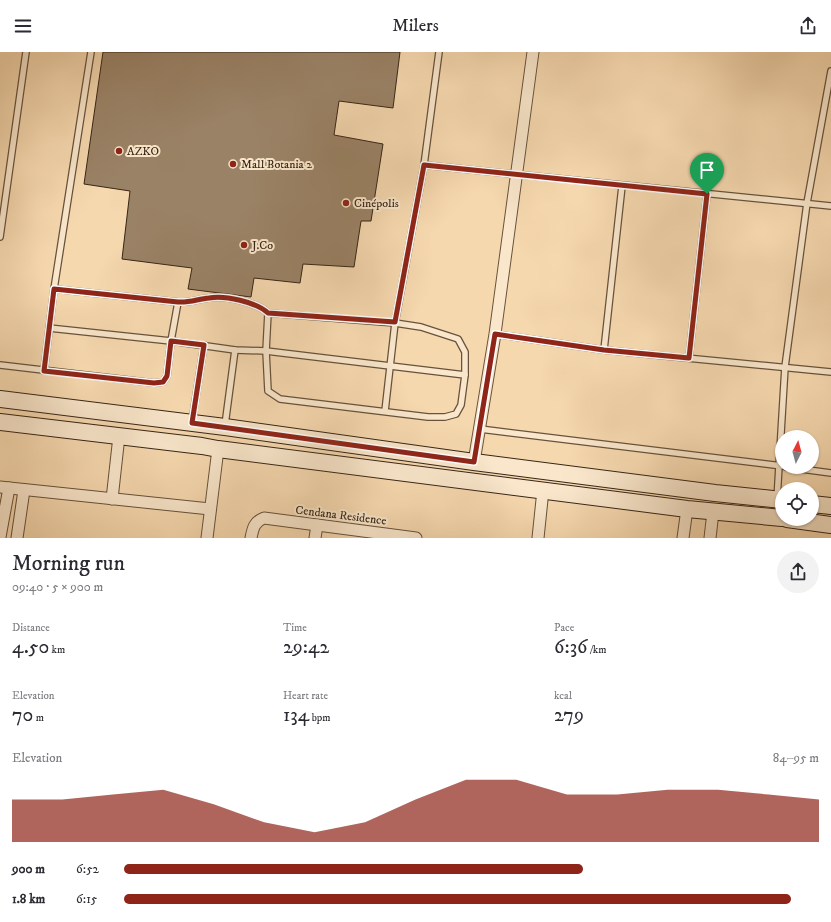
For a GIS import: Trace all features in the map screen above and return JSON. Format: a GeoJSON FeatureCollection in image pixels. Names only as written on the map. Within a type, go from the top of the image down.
{"type":"FeatureCollection","features":[{"type":"Feature","properties":{"kind":"main road"},"geometry":{"type":"LineString","coordinates":[[0,399],[225,427],[474,462],[715,493],[775,499]]}},
{"type":"Feature","properties":{"kind":"main road"},"geometry":{"type":"LineString","coordinates":[[0,422],[202,446],[687,509],[775,517]]}},
{"type":"Feature","properties":{"kind":"main road"},"geometry":{"type":"LineString","coordinates":[[819,505],[831,506]]}},
{"type":"Feature","properties":{"kind":"main road"},"geometry":{"type":"LineString","coordinates":[[819,523],[831,525]]}},
{"type":"Feature","properties":{"kind":"street"},"geometry":{"type":"LineString","coordinates":[[474,462],[495,334],[533,52]]}},
{"type":"Feature","properties":{"kind":"street"},"geometry":{"type":"LineString","coordinates":[[112,499],[119,436]]}},
{"type":"Feature","properties":{"kind":"street"},"geometry":{"type":"LineString","coordinates":[[207,538],[218,449]]}},
{"type":"Feature","properties":{"kind":"street"},"geometry":{"type":"LineString","coordinates":[[0,537],[4,487],[210,509]]}},
{"type":"Feature","properties":{"kind":"street"},"geometry":{"type":"LineString","coordinates":[[17,538],[24,490]]}},
{"type":"Feature","properties":{"kind":"street"},"geometry":{"type":"LineString","coordinates":[[538,538],[544,490]]}},
{"type":"Feature","properties":{"kind":"street"},"geometry":{"type":"LineString","coordinates":[[683,538],[687,509]]}},
{"type":"Feature","properties":{"kind":"street"},"geometry":{"type":"LineString","coordinates":[[710,538],[713,512]]}},
{"type":"Feature","properties":{"kind":"street","name":"Cendana Residence"},"geometry":{"type":"LineString","coordinates":[[251,538],[253,528],[258,521],[264,518],[416,538]]}},
{"type":"Feature","properties":{"kind":"street"},"geometry":{"type":"LineString","coordinates":[[315,538],[317,525]]}},
{"type":"Feature","properties":{"kind":"lane"},"geometry":{"type":"LineString","coordinates":[[0,237],[26,52]]}},
{"type":"Feature","properties":{"kind":"lane"},"geometry":{"type":"LineString","coordinates":[[44,371],[54,289],[91,52]]}},
{"type":"Feature","properties":{"kind":"lane"},"geometry":{"type":"LineString","coordinates":[[385,411],[395,322],[424,165],[439,52]]}},
{"type":"Feature","properties":{"kind":"lane"},"geometry":{"type":"LineString","coordinates":[[782,430],[785,367],[807,204],[831,71]]}},
{"type":"Feature","properties":{"kind":"lane"},"geometry":{"type":"LineString","coordinates":[[424,165],[831,206]]}},
{"type":"Feature","properties":{"kind":"lane"},"geometry":{"type":"LineString","coordinates":[[604,350],[622,186]]}},
{"type":"Feature","properties":{"kind":"lane"},"geometry":{"type":"LineString","coordinates":[[689,358],[707,194]]}},
{"type":"Feature","properties":{"kind":"lane"},"geometry":{"type":"LineString","coordinates":[[54,289],[188,303],[210,297],[226,298],[248,303],[263,309],[268,313],[395,322],[421,327],[458,339],[465,352],[465,375],[461,405],[456,414],[445,417],[434,417],[280,398],[268,391],[266,351],[268,313]]}},
{"type":"Feature","properties":{"kind":"lane"},"geometry":{"type":"LineString","coordinates":[[0,365],[154,383],[163,382],[167,376],[178,302]]}},
{"type":"Feature","properties":{"kind":"lane"},"geometry":{"type":"LineString","coordinates":[[49,328],[171,341],[235,350],[266,351],[465,375]]}},
{"type":"Feature","properties":{"kind":"lane"},"geometry":{"type":"LineString","coordinates":[[495,334],[604,350],[831,372]]}},
{"type":"Feature","properties":{"kind":"lane"},"geometry":{"type":"LineString","coordinates":[[192,423],[204,345]]}},
{"type":"Feature","properties":{"kind":"lane"},"geometry":{"type":"LineString","coordinates":[[225,427],[235,350]]}},
{"type":"Feature","properties":{"kind":"lane"},"geometry":{"type":"LineString","coordinates":[[480,429],[775,465]]}},
{"type":"Feature","properties":{"kind":"lane"},"geometry":{"type":"LineString","coordinates":[[819,471],[831,473]]}},
{"type":"Feature","properties":{"kind":"building","name":"Mall Botania 2"},"geometry":{"type":"Polygon","coordinates":[[[103,52],[400,52],[393,108],[339,101],[334,135],[383,144],[371,221],[361,221],[354,267],[303,264],[300,283],[254,278],[251,297],[188,289],[192,268],[122,259],[130,191],[84,184],[103,52]]]}},
{"type":"Feature","properties":{"kind":"place","name":"AZKO"},"geometry":{"type":"Point","coordinates":[119,151]}},
{"type":"Feature","properties":{"kind":"place","name":"Mall Botania 2"},"geometry":{"type":"Point","coordinates":[233,164]}},
{"type":"Feature","properties":{"kind":"place","name":"Cinépolis"},"geometry":{"type":"Point","coordinates":[346,203]}},
{"type":"Feature","properties":{"kind":"place","name":"J.Co"},"geometry":{"type":"Point","coordinates":[244,245]}},
{"type":"Feature","properties":{"kind":"route"},"geometry":{"type":"LineString","coordinates":[[424,165],[707,194],[689,358],[604,350],[495,334],[474,462],[192,423],[204,345],[171,341],[167,376],[163,382],[154,383],[44,371],[54,289],[188,303],[210,297],[226,298],[248,303],[263,309],[268,313],[395,322],[421,174],[424,165]]}}]}
